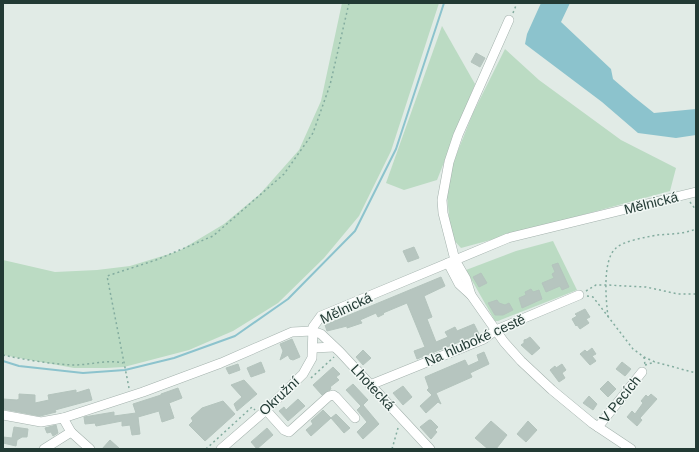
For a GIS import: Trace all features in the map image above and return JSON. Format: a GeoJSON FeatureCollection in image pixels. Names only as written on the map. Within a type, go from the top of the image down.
{"type":"FeatureCollection","features":[{"type":"Feature","properties":{"kind":"street"},"geometry":{"type":"LineString","coordinates":[[509,20],[458,135],[450,162],[442,200],[451,261],[466,279],[471,295],[504,342],[521,361],[552,390],[598,427],[631,449]]}},
{"type":"Feature","properties":{"kind":"street","name":"Mělnická"},"geometry":{"type":"LineString","coordinates":[[3,415],[41,422],[63,418],[130,396],[221,362],[292,332],[312,331],[315,323],[321,316],[508,238],[691,193]]}},
{"type":"Feature","properties":{"kind":"street","name":"Na hluboké cestě"},"geometry":{"type":"LineString","coordinates":[[370,385],[484,339],[496,330],[579,295]]}},
{"type":"Feature","properties":{"kind":"street","name":"Lhotecká"},"geometry":{"type":"LineString","coordinates":[[312,331],[321,334],[430,449]]}},
{"type":"Feature","properties":{"kind":"street","name":"Okružní"},"geometry":{"type":"LineString","coordinates":[[221,449],[266,410],[303,374],[310,362],[313,348],[312,331]]}},
{"type":"Feature","properties":{"kind":"street"},"geometry":{"type":"LineString","coordinates":[[313,348],[334,347]]}},
{"type":"Feature","properties":{"kind":"street","name":"V Pecích"},"geometry":{"type":"LineString","coordinates":[[598,427],[644,369]]}},
{"type":"Feature","properties":{"kind":"street"},"geometry":{"type":"LineString","coordinates":[[266,410],[284,430],[289,432],[329,396],[333,395],[355,418]]}},
{"type":"Feature","properties":{"kind":"street"},"geometry":{"type":"LineString","coordinates":[[63,418],[71,432],[90,449]]}},
{"type":"Feature","properties":{"kind":"street"},"geometry":{"type":"LineString","coordinates":[[44,449],[71,432]]}},
{"type":"Feature","properties":{"kind":"path"},"geometry":{"type":"LineString","coordinates":[[130,396],[107,276],[156,260],[213,236],[284,174],[313,134],[330,85],[349,3]]}},
{"type":"Feature","properties":{"kind":"path"},"geometry":{"type":"LineString","coordinates":[[509,20],[517,3]]}},
{"type":"Feature","properties":{"kind":"path"},"geometry":{"type":"LineString","coordinates":[[691,193],[691,205],[696,210]]}},
{"type":"Feature","properties":{"kind":"path"},"geometry":{"type":"LineString","coordinates":[[608,317],[607,269],[610,255],[616,248],[624,243],[648,236],[689,232],[696,229]]}},
{"type":"Feature","properties":{"kind":"path"},"geometry":{"type":"LineString","coordinates":[[579,295],[596,284],[646,287],[678,294],[696,294]]}},
{"type":"Feature","properties":{"kind":"path"},"geometry":{"type":"LineString","coordinates":[[579,295],[593,297],[633,349],[644,358],[696,374]]}},
{"type":"Feature","properties":{"kind":"path"},"geometry":{"type":"LineString","coordinates":[[3,355],[20,359],[74,365],[114,361],[123,363]]}},
{"type":"Feature","properties":{"kind":"path"},"geometry":{"type":"LineString","coordinates":[[644,358],[644,369]]}},
{"type":"Feature","properties":{"kind":"path"},"geometry":{"type":"LineString","coordinates":[[392,449],[401,418]]}},
{"type":"Feature","properties":{"kind":"green space"},"geometry":{"type":"Polygon","coordinates":[[[342,3],[439,3],[391,151],[359,216],[324,258],[278,303],[233,331],[189,350],[124,367],[106,368],[74,368],[3,355],[3,260],[55,272],[97,270],[130,266],[179,251],[224,224],[260,194],[299,150],[321,101],[342,3]]]}},
{"type":"Feature","properties":{"kind":"green space"},"geometry":{"type":"Polygon","coordinates":[[[442,26],[475,84],[437,180],[404,190],[386,183],[442,26]]]}},
{"type":"Feature","properties":{"kind":"green space"},"geometry":{"type":"Polygon","coordinates":[[[505,49],[539,80],[621,140],[676,168],[670,191],[461,248],[451,237],[447,195],[453,163],[473,113],[505,49]]]}},
{"type":"Feature","properties":{"kind":"green space"},"geometry":{"type":"Polygon","coordinates":[[[553,241],[577,290],[495,321],[466,270],[516,251],[553,241]]]}},
{"type":"Feature","properties":{"kind":"water"},"geometry":{"type":"Polygon","coordinates":[[[541,3],[570,3],[561,22],[611,69],[613,79],[654,113],[696,109],[696,135],[676,138],[638,133],[602,102],[525,44],[527,34],[541,3]]]}},
{"type":"Feature","properties":{"kind":"building"},"geometry":{"type":"Polygon","coordinates":[[[476,53],[485,58],[480,67],[471,62],[476,53]]]}},
{"type":"Feature","properties":{"kind":"building"},"geometry":{"type":"Polygon","coordinates":[[[414,247],[419,258],[408,262],[403,251],[414,247]]]}},
{"type":"Feature","properties":{"kind":"building"},"geometry":{"type":"Polygon","coordinates":[[[558,263],[569,287],[562,290],[560,286],[546,292],[542,283],[554,278],[552,274],[555,272],[552,265],[558,263]]]}},
{"type":"Feature","properties":{"kind":"building"},"geometry":{"type":"Polygon","coordinates":[[[481,273],[487,283],[479,287],[473,277],[481,273]]]}},
{"type":"Feature","properties":{"kind":"building"},"geometry":{"type":"Polygon","coordinates":[[[441,277],[445,286],[424,296],[432,317],[427,319],[436,342],[448,337],[445,332],[455,327],[457,331],[474,324],[479,334],[417,359],[414,351],[425,347],[407,303],[383,313],[384,314],[378,317],[376,313],[360,320],[362,323],[347,328],[347,326],[327,331],[325,325],[441,277]]]}},
{"type":"Feature","properties":{"kind":"building"},"geometry":{"type":"Polygon","coordinates":[[[531,289],[533,292],[539,290],[542,299],[522,308],[519,298],[526,295],[525,292],[531,289]]]}},
{"type":"Feature","properties":{"kind":"building"},"geometry":{"type":"Polygon","coordinates":[[[497,300],[499,303],[505,305],[509,303],[513,310],[503,315],[495,315],[488,303],[497,300]]]}},
{"type":"Feature","properties":{"kind":"building"},"geometry":{"type":"Polygon","coordinates":[[[585,309],[590,317],[586,319],[589,323],[580,329],[577,325],[576,326],[572,319],[577,316],[575,314],[585,309]]]}},
{"type":"Feature","properties":{"kind":"building"},"geometry":{"type":"Polygon","coordinates":[[[530,337],[540,348],[532,355],[521,345],[524,343],[524,340],[530,337]]]}},
{"type":"Feature","properties":{"kind":"building"},"geometry":{"type":"Polygon","coordinates":[[[292,339],[300,357],[293,360],[290,359],[288,355],[280,360],[283,351],[280,344],[292,339]]]}},
{"type":"Feature","properties":{"kind":"building"},"geometry":{"type":"Polygon","coordinates":[[[592,348],[596,354],[592,356],[596,361],[590,365],[580,354],[585,350],[587,352],[592,348]]]}},
{"type":"Feature","properties":{"kind":"building"},"geometry":{"type":"Polygon","coordinates":[[[363,350],[371,358],[363,365],[356,357],[363,350]]]}},
{"type":"Feature","properties":{"kind":"building"},"geometry":{"type":"Polygon","coordinates":[[[484,352],[489,364],[470,373],[472,377],[436,393],[441,404],[438,402],[426,413],[420,406],[432,395],[427,390],[429,388],[425,377],[465,360],[468,366],[479,361],[477,355],[484,352]]]}},
{"type":"Feature","properties":{"kind":"building"},"geometry":{"type":"Polygon","coordinates":[[[261,362],[265,372],[251,377],[247,368],[261,362]]]}},
{"type":"Feature","properties":{"kind":"building"},"geometry":{"type":"Polygon","coordinates":[[[622,362],[631,369],[625,376],[616,369],[622,362]]]}},
{"type":"Feature","properties":{"kind":"building"},"geometry":{"type":"Polygon","coordinates":[[[238,364],[240,370],[229,374],[226,368],[238,364]]]}},
{"type":"Feature","properties":{"kind":"building"},"geometry":{"type":"Polygon","coordinates":[[[562,364],[566,370],[562,373],[565,378],[559,382],[550,370],[555,366],[556,368],[562,364]]]}},
{"type":"Feature","properties":{"kind":"building"},"geometry":{"type":"Polygon","coordinates":[[[333,367],[340,374],[336,377],[339,380],[330,387],[330,390],[322,395],[313,385],[333,367]]]}},
{"type":"Feature","properties":{"kind":"building"},"geometry":{"type":"Polygon","coordinates":[[[244,380],[257,394],[237,411],[234,404],[242,397],[231,385],[244,380]]]}},
{"type":"Feature","properties":{"kind":"building"},"geometry":{"type":"Polygon","coordinates":[[[608,381],[616,389],[608,397],[600,389],[608,381]]]}},
{"type":"Feature","properties":{"kind":"building"},"geometry":{"type":"Polygon","coordinates":[[[353,384],[368,400],[363,405],[379,424],[363,439],[357,432],[367,422],[357,410],[361,406],[346,390],[353,384]]]}},
{"type":"Feature","properties":{"kind":"building"},"geometry":{"type":"Polygon","coordinates":[[[403,386],[412,397],[403,405],[393,393],[403,386]]]}},
{"type":"Feature","properties":{"kind":"building"},"geometry":{"type":"Polygon","coordinates":[[[178,388],[182,398],[169,403],[174,418],[162,422],[159,411],[138,417],[140,434],[132,435],[130,425],[122,426],[122,421],[96,426],[95,423],[85,424],[84,417],[114,412],[114,416],[136,413],[133,404],[178,388]]]}},
{"type":"Feature","properties":{"kind":"building"},"geometry":{"type":"Polygon","coordinates":[[[89,389],[92,400],[55,410],[56,412],[40,416],[3,409],[3,399],[17,400],[19,399],[19,394],[35,395],[35,403],[49,400],[48,395],[76,390],[76,393],[89,389]]]}},
{"type":"Feature","properties":{"kind":"building"},"geometry":{"type":"Polygon","coordinates":[[[651,394],[657,399],[640,418],[642,420],[637,426],[627,417],[632,411],[635,414],[643,403],[641,401],[646,395],[648,397],[651,394]]]}},
{"type":"Feature","properties":{"kind":"building"},"geometry":{"type":"Polygon","coordinates":[[[589,396],[597,404],[593,410],[583,403],[589,396]]]}},
{"type":"Feature","properties":{"kind":"building"},"geometry":{"type":"Polygon","coordinates":[[[298,399],[305,406],[288,421],[279,411],[284,407],[286,410],[298,399]]]}},
{"type":"Feature","properties":{"kind":"building"},"geometry":{"type":"Polygon","coordinates":[[[223,401],[235,414],[205,441],[189,425],[193,421],[191,418],[202,408],[223,401]]]}},
{"type":"Feature","properties":{"kind":"building"},"geometry":{"type":"Polygon","coordinates":[[[323,410],[331,418],[311,436],[306,430],[313,424],[311,421],[323,410]]]}},
{"type":"Feature","properties":{"kind":"building"},"geometry":{"type":"Polygon","coordinates":[[[336,414],[350,428],[344,433],[331,418],[336,414]]]}},
{"type":"Feature","properties":{"kind":"building"},"geometry":{"type":"Polygon","coordinates":[[[431,420],[438,427],[435,430],[437,432],[431,439],[420,427],[431,420]]]}},
{"type":"Feature","properties":{"kind":"building"},"geometry":{"type":"Polygon","coordinates":[[[491,421],[507,435],[496,449],[488,449],[475,438],[491,421]]]}},
{"type":"Feature","properties":{"kind":"building"},"geometry":{"type":"Polygon","coordinates":[[[528,421],[537,430],[526,442],[517,434],[528,421]]]}},
{"type":"Feature","properties":{"kind":"building"},"geometry":{"type":"Polygon","coordinates":[[[56,425],[58,433],[53,436],[51,432],[47,433],[45,428],[56,425]]]}},
{"type":"Feature","properties":{"kind":"building"},"geometry":{"type":"Polygon","coordinates":[[[14,427],[28,429],[27,437],[22,437],[17,440],[16,446],[3,443],[3,437],[12,438],[14,427]]]}},
{"type":"Feature","properties":{"kind":"building"},"geometry":{"type":"Polygon","coordinates":[[[267,428],[273,435],[257,449],[251,442],[267,428]]]}},
{"type":"Feature","properties":{"kind":"building"},"geometry":{"type":"Polygon","coordinates":[[[110,440],[120,449],[102,449],[110,440]]]}},
{"type":"Feature","properties":{"kind":"waterway"},"geometry":{"type":"LineString","coordinates":[[3,361],[19,366],[83,373],[125,370],[174,358],[235,336],[288,299],[355,231],[396,149],[444,3]]}}]}
